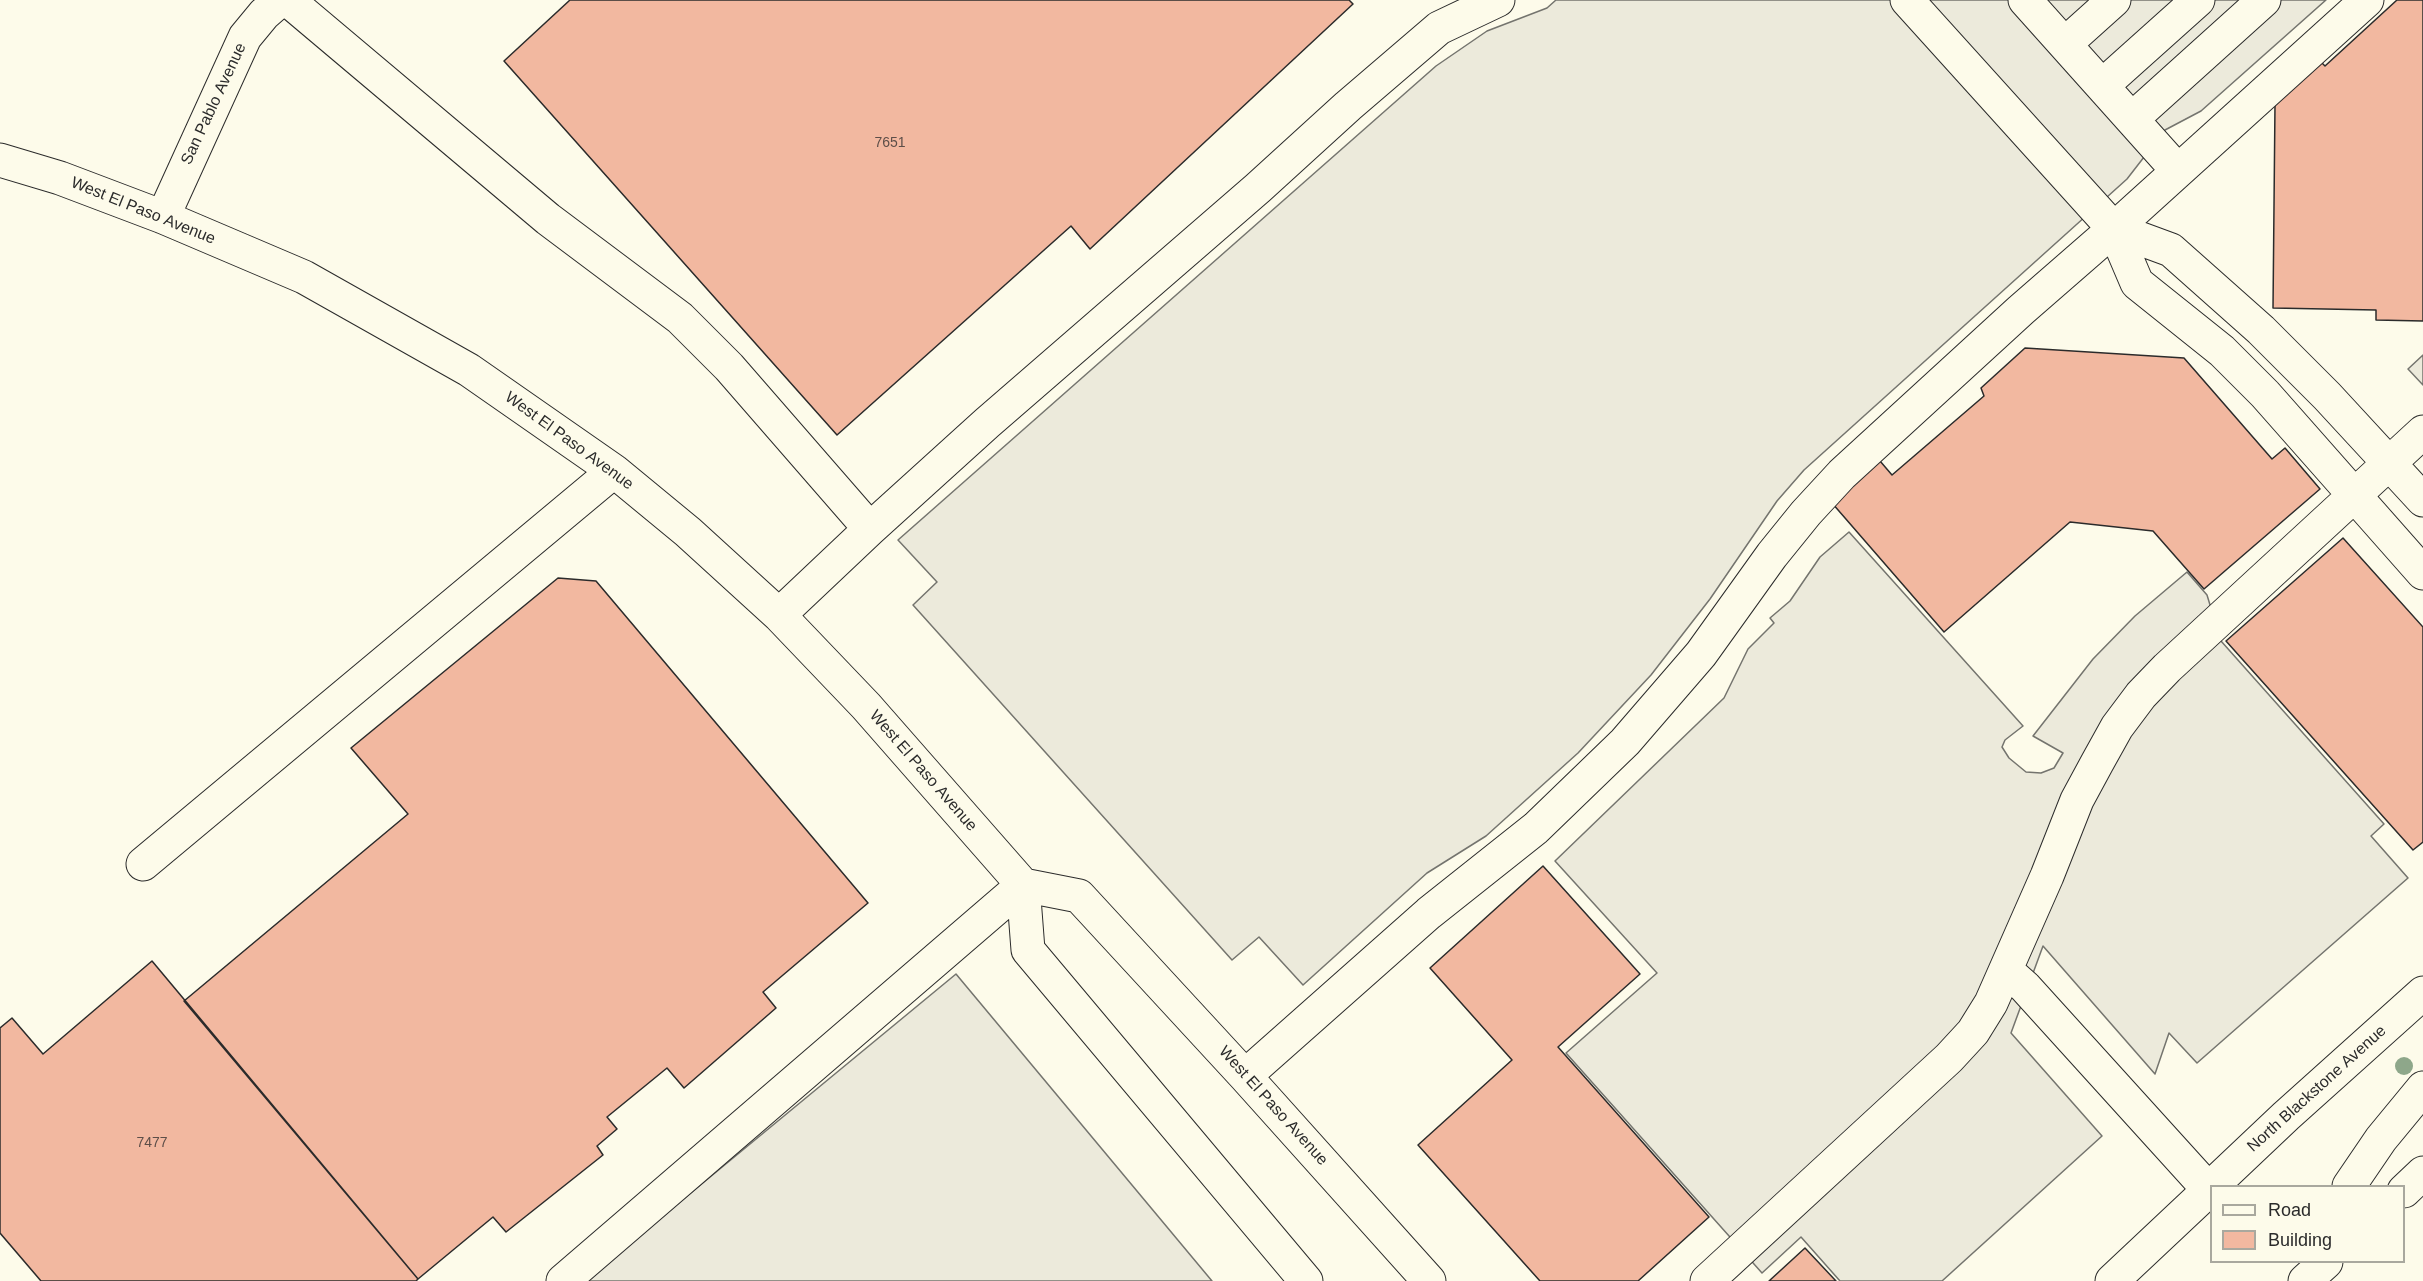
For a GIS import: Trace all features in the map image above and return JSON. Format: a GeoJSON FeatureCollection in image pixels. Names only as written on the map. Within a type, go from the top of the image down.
{"type":"FeatureCollection","features":[{"type":"Feature","properties":{"kind":"street","name":"San Pablo Avenue"},"geometry":{"type":"LineString","coordinates":[[163,217],[245,37],[279,0]]}},
{"type":"Feature","properties":{"kind":"street"},"geometry":{"type":"LineString","coordinates":[[288,0],[548,219],[680,318],[729,367],[870,529]]}},
{"type":"Feature","properties":{"kind":"street"},"geometry":{"type":"LineString","coordinates":[[779,615],[870,529],[1447,14],[1498,0]]}},
{"type":"Feature","properties":{"kind":"street"},"geometry":{"type":"LineString","coordinates":[[1907,0],[2114,229],[2137,283],[2222,351],[2265,393],[2423,573]]}},
{"type":"Feature","properties":{"kind":"street"},"geometry":{"type":"LineString","coordinates":[[2025,0],[2178,171]]}},
{"type":"Feature","properties":{"kind":"street"},"geometry":{"type":"LineString","coordinates":[[2057,36],[2082,0]]}},
{"type":"Feature","properties":{"kind":"street"},"geometry":{"type":"LineString","coordinates":[[2057,36],[2114,0]]}},
{"type":"Feature","properties":{"kind":"street"},"geometry":{"type":"LineString","coordinates":[[2102,86],[2198,0]]}},
{"type":"Feature","properties":{"kind":"street"},"geometry":{"type":"LineString","coordinates":[[2132,119],[2264,0]]}},
{"type":"Feature","properties":{"kind":"street"},"geometry":{"type":"LineString","coordinates":[[1245,1076],[1429,913],[1536,828],[1625,742],[1701,654],[1772,555],[1842,474],[2367,0]]}},
{"type":"Feature","properties":{"kind":"street","name":"West El Paso Avenue"},"geometry":{"type":"LineString","coordinates":[[0,160],[60,178],[163,217],[304,277],[469,370],[614,471],[688,532],[779,615],[866,706],[1023,885],[1079,896],[1429,1281]]}},
{"type":"Feature","properties":{"kind":"street"},"geometry":{"type":"LineString","coordinates":[[2114,229],[2171,250],[2261,330],[2327,396],[2423,500]]}},
{"type":"Feature","properties":{"kind":"street"},"geometry":{"type":"LineString","coordinates":[[1707,1281],[1950,1058],[1974,1032],[2007,971],[2077,800],[2117,727],[2141,694],[2423,432]]}},
{"type":"Feature","properties":{"kind":"street"},"geometry":{"type":"LineString","coordinates":[[143,864],[614,471]]}},
{"type":"Feature","properties":{"kind":"street"},"geometry":{"type":"LineString","coordinates":[[562,1281],[1023,885]]}},
{"type":"Feature","properties":{"kind":"street"},"geometry":{"type":"LineString","coordinates":[[1023,885],[1028,950],[1306,1281]]}},
{"type":"Feature","properties":{"kind":"street"},"geometry":{"type":"LineString","coordinates":[[2007,971],[2025,987],[2210,1187]]}},
{"type":"Feature","properties":{"kind":"street","name":"North Blackstone Avenue"},"geometry":{"type":"LineString","coordinates":[[2214,1185],[2286,1116],[2423,993]]}},
{"type":"Feature","properties":{"kind":"street"},"geometry":{"type":"LineString","coordinates":[[2350,1185],[2381,1139],[2423,1088]]}},
{"type":"Feature","properties":{"kind":"street"},"geometry":{"type":"LineString","coordinates":[[2405,1189],[2423,1173]]}},
{"type":"Feature","properties":{"kind":"street","name":"North Blackstone Avenue"},"geometry":{"type":"LineString","coordinates":[[2112,1281],[2210,1189]]}},
{"type":"Feature","properties":{"kind":"street"},"geometry":{"type":"LineString","coordinates":[[2300,1281],[2309,1263]]}},
{"type":"Feature","properties":{"kind":"street"},"geometry":{"type":"LineString","coordinates":[[2305,1281],[2325,1263]]}},
{"type":"Feature","properties":{"kind":"shaded area"},"geometry":{"type":"Polygon","coordinates":[[[1556,0],[2326,0],[2201,111],[2165,130],[2127,179],[1804,470],[1777,501],[1710,599],[1651,675],[1578,753],[1486,836],[1427,873],[1303,985],[1259,937],[1232,960],[913,605],[937,582],[898,540],[1436,66],[1487,31],[1547,8],[1556,0]]]}},
{"type":"Feature","properties":{"kind":"shaded area"},"geometry":{"type":"Polygon","coordinates":[[[2423,355],[2423,385],[2408,369],[2423,355]]]}},
{"type":"Feature","properties":{"kind":"shaded area"},"geometry":{"type":"Polygon","coordinates":[[[1849,532],[2023,726],[2005,740],[2002,747],[2009,758],[2026,772],[2041,773],[2054,768],[2063,753],[2033,736],[2093,659],[2135,616],[2187,572],[2207,595],[2221,641],[2384,824],[2371,836],[2408,878],[2197,1063],[2169,1033],[2155,1074],[2043,946],[2011,1033],[2102,1136],[1942,1281],[1840,1281],[1801,1237],[1762,1273],[1566,1053],[1657,973],[1555,861],[1724,698],[1748,649],[1774,623],[1770,618],[1790,601],[1820,557],[1849,532]]]}},
{"type":"Feature","properties":{"kind":"shaded area"},"geometry":{"type":"Polygon","coordinates":[[[956,974],[1212,1281],[584,1281],[956,974]]]}},
{"type":"Feature","properties":{"kind":"building"},"geometry":{"type":"Polygon","coordinates":[[[570,0],[1349,0],[1353,4],[1090,249],[1071,226],[837,435],[504,61],[570,0]]]}},
{"type":"Feature","properties":{"kind":"building"},"geometry":{"type":"Polygon","coordinates":[[[2397,0],[2423,0],[2423,321],[2376,320],[2376,310],[2273,308],[2275,104],[2321,62],[2325,66],[2397,0]]]}},
{"type":"Feature","properties":{"kind":"building"},"geometry":{"type":"Polygon","coordinates":[[[2025,348],[2184,358],[2272,459],[2285,448],[2320,489],[2204,589],[2153,531],[2070,522],[1944,632],[1832,503],[1880,461],[1892,475],[1984,396],[1981,388],[2025,348]]]}},
{"type":"Feature","properties":{"kind":"building"},"geometry":{"type":"Polygon","coordinates":[[[2343,538],[2423,627],[2423,842],[2413,850],[2226,641],[2343,538]]]}},
{"type":"Feature","properties":{"kind":"building"},"geometry":{"type":"Polygon","coordinates":[[[558,578],[596,581],[868,903],[763,992],[776,1008],[684,1088],[667,1068],[607,1117],[617,1129],[597,1146],[603,1155],[506,1232],[493,1217],[418,1279],[184,1001],[408,814],[351,748],[558,578]]]}},
{"type":"Feature","properties":{"kind":"building"},"geometry":{"type":"Polygon","coordinates":[[[1543,866],[1640,974],[1558,1047],[1709,1217],[1638,1281],[1540,1281],[1418,1145],[1512,1060],[1430,968],[1543,866]]]}},
{"type":"Feature","properties":{"kind":"building"},"geometry":{"type":"Polygon","coordinates":[[[152,961],[418,1279],[416,1281],[41,1281],[0,1233],[0,1028],[12,1018],[43,1054],[152,961]]]}},
{"type":"Feature","properties":{"kind":"building"},"geometry":{"type":"Polygon","coordinates":[[[1805,1248],[1836,1281],[1769,1281],[1805,1248]]]}}]}
